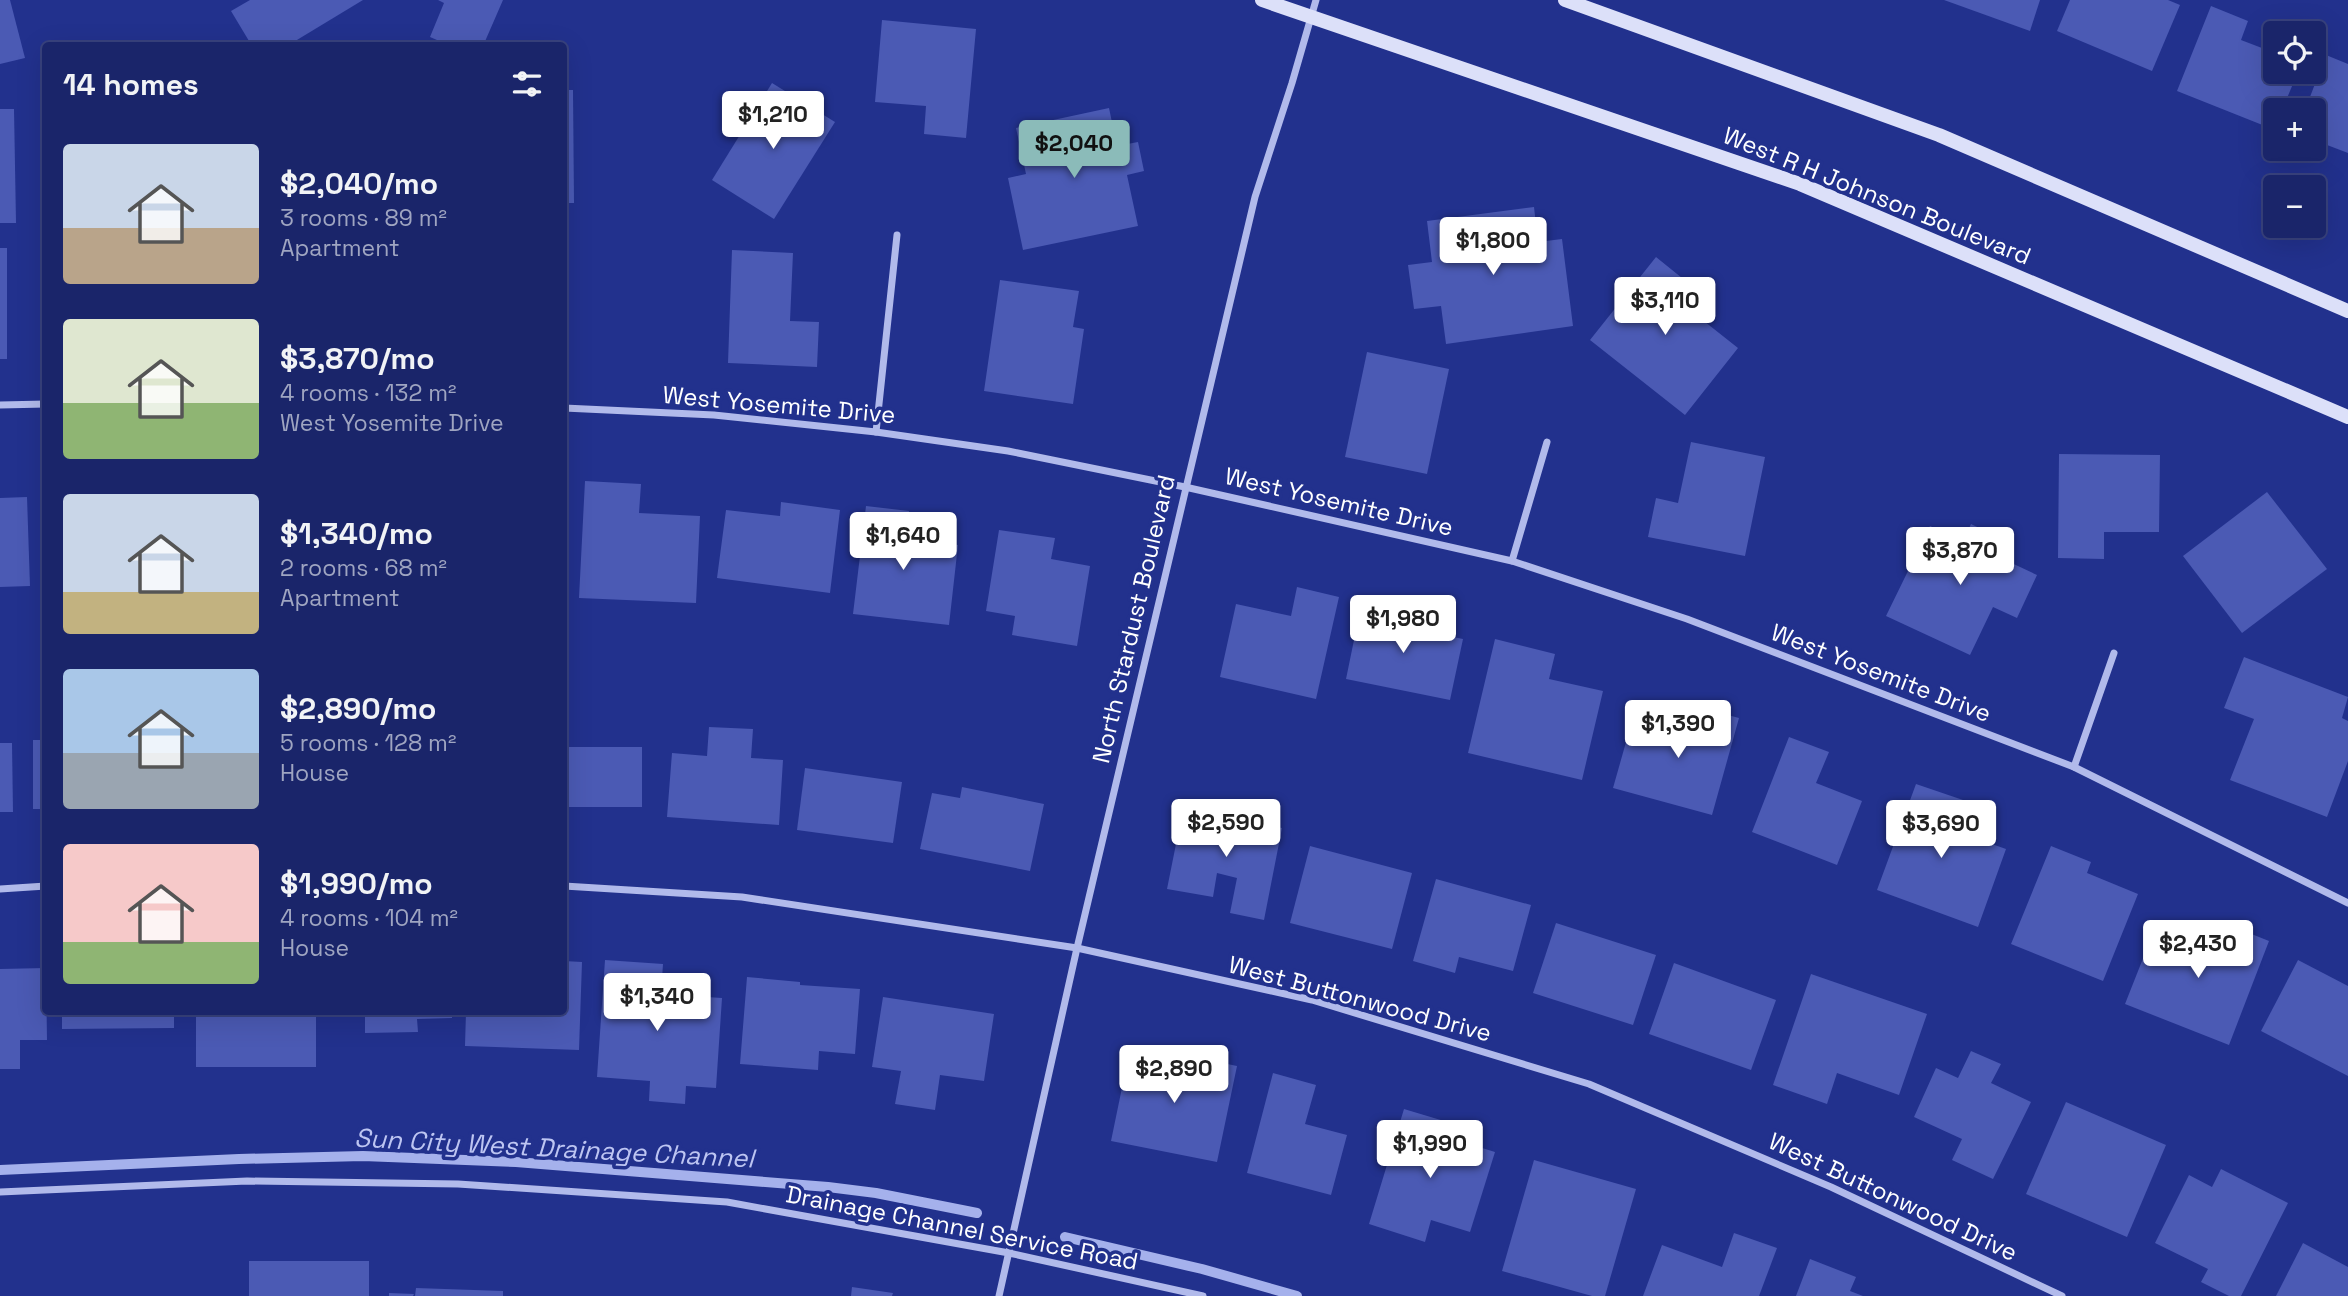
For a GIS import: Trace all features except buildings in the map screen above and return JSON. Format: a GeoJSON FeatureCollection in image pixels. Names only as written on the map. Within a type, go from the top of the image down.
{"type":"FeatureCollection","features":[{"type":"Feature","properties":{"kind":"main road","name":"West R H Johnson Boulevard"},"geometry":{"type":"LineString","coordinates":[[1262,0],[1800,184],[2348,417]]}},
{"type":"Feature","properties":{"kind":"main road"},"geometry":{"type":"LineString","coordinates":[[1565,0],[1939,135],[2348,311]]}},
{"type":"Feature","properties":{"kind":"street","name":"North Stardust Boulevard"},"geometry":{"type":"LineString","coordinates":[[999,1296],[1077,948],[1255,197],[1315,0]]}},
{"type":"Feature","properties":{"kind":"street"},"geometry":{"type":"LineString","coordinates":[[876,432],[897,235]]}},
{"type":"Feature","properties":{"kind":"street"},"geometry":{"type":"LineString","coordinates":[[0,405],[42,404]]}},
{"type":"Feature","properties":{"kind":"street","name":"West Yosemite Drive"},"geometry":{"type":"LineString","coordinates":[[567,408],[714,415],[876,432],[1008,451],[1185,487],[1512,561],[1687,619],[2074,768],[2348,904]]}},
{"type":"Feature","properties":{"kind":"street"},"geometry":{"type":"LineString","coordinates":[[1512,561],[1547,442]]}},
{"type":"Feature","properties":{"kind":"street"},"geometry":{"type":"LineString","coordinates":[[2074,768],[2115,653]]}},
{"type":"Feature","properties":{"kind":"street","name":"West Buttonwood Drive"},"geometry":{"type":"LineString","coordinates":[[567,886],[741,897],[1077,948],[1312,1000],[1589,1084],[1831,1187],[2062,1296]]}},
{"type":"Feature","properties":{"kind":"street"},"geometry":{"type":"LineString","coordinates":[[0,889],[42,887]]}},
{"type":"Feature","properties":{"kind":"street","name":"Drainage Channel Service Road"},"geometry":{"type":"LineString","coordinates":[[0,1192],[247,1181],[458,1184],[727,1202],[1009,1253],[1203,1296]]}},
{"type":"Feature","properties":{"kind":"waterway","name":"Sun City West Drainage Channel"},"geometry":{"type":"LineString","coordinates":[[0,1170],[363,1156],[516,1162],[828,1187],[876,1193],[977,1213]]}},
{"type":"Feature","properties":{"kind":"waterway","name":"Sun City West Drainage Channel"},"geometry":{"type":"LineString","coordinates":[[1065,1237],[1202,1269],[1297,1296]]}}]}
